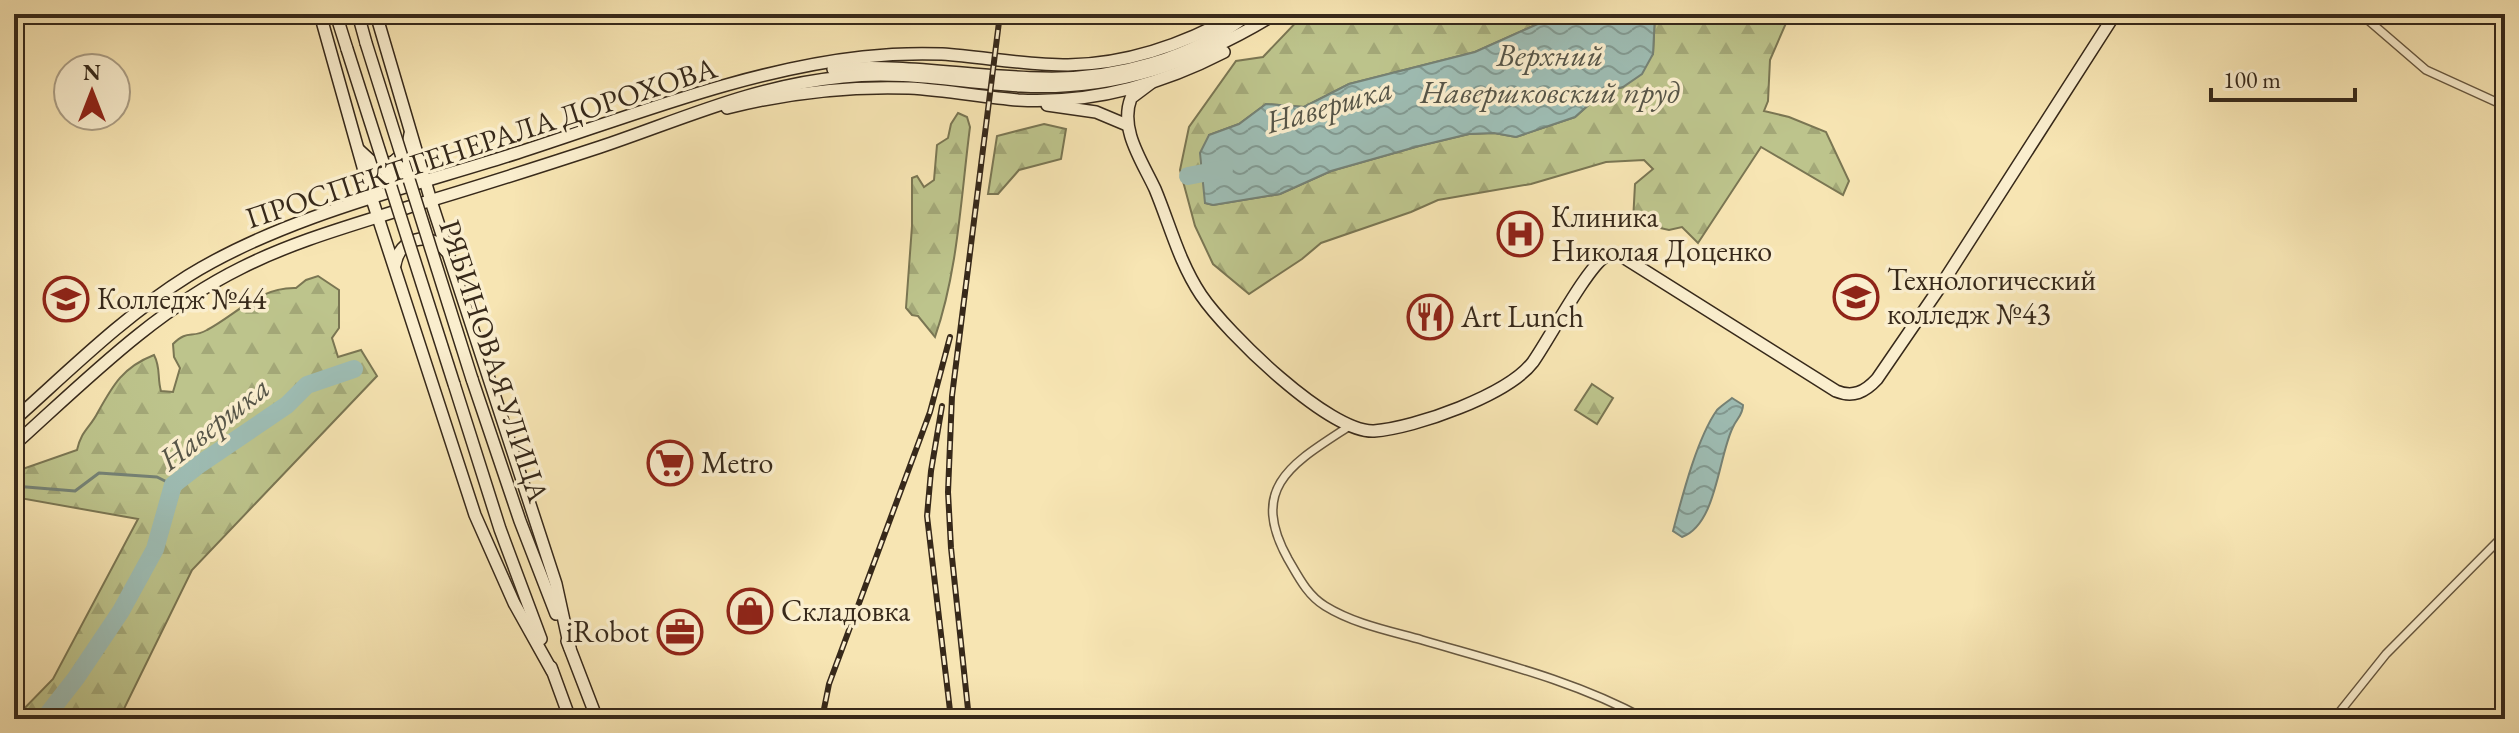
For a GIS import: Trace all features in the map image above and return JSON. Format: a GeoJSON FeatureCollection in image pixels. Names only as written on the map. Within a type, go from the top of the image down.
{"type":"FeatureCollection","features":[{"type":"Feature","properties":{"kind":"main road"},"geometry":{"type":"LineString","coordinates":[[320,14],[372,199],[475,515],[514,603],[552,671]]}},
{"type":"Feature","properties":{"kind":"main road","name":"РЯБИНОВАЯ УЛИЦА"},"geometry":{"type":"LineString","coordinates":[[336,14],[500,529],[570,719]]}},
{"type":"Feature","properties":{"kind":"main road","name":"РЯБИНОВАЯ УЛИЦА"},"geometry":{"type":"LineString","coordinates":[[358,14],[472,379],[520,521],[597,719]]}},
{"type":"Feature","properties":{"kind":"main road"},"geometry":{"type":"LineString","coordinates":[[376,14],[431,201],[556,584],[570,648]]}},
{"type":"Feature","properties":{"kind":"main road","name":"ПРОСПЕКТ ГЕНЕРАЛА ДОРОХОВА"},"geometry":{"type":"LineString","coordinates":[[14,420],[113,331],[189,276],[231,252],[283,230],[372,199],[684,99],[780,73],[858,58],[917,53],[1044,64],[1104,62],[1161,49],[1238,14]]}},
{"type":"Feature","properties":{"kind":"main road","name":"ПРОСПЕКТ ГЕНЕРАЛА ДОРОХОВА"},"geometry":{"type":"LineString","coordinates":[[780,73],[880,66],[1042,78],[1086,76],[1135,68],[1177,55],[1202,44],[1249,14]]}},
{"type":"Feature","properties":{"kind":"main road","name":"ПРОСПЕКТ ГЕНЕРАЛА ДОРОХОВА"},"geometry":{"type":"LineString","coordinates":[[638,132],[737,105],[831,91],[908,88],[1042,100],[1091,97],[1151,83],[1191,68],[1231,48],[1277,14]]}},
{"type":"Feature","properties":{"kind":"main road","name":"ПРОСПЕКТ ГЕНЕРАЛА ДОРОХОВА"},"geometry":{"type":"LineString","coordinates":[[14,445],[124,346],[187,300],[263,258],[379,217],[747,94],[783,85],[847,76],[909,75],[1041,87],[1115,80],[1199,55],[1277,14]]}},
{"type":"Feature","properties":{"kind":"main road"},"geometry":{"type":"LineString","coordinates":[[1151,83],[1131,98],[1127,125],[1186,269],[1202,296],[1275,373],[1348,427],[1374,431],[1423,419],[1496,391],[1515,379],[1530,365],[1593,270],[1604,258],[1612,255],[1623,257],[1836,391],[1861,393],[1877,379],[1938,290],[2115,14]]}},
{"type":"Feature","properties":{"kind":"main road"},"geometry":{"type":"LineString","coordinates":[[995,97],[1096,112],[1127,125]]}},
{"type":"Feature","properties":{"kind":"main road"},"geometry":{"type":"LineString","coordinates":[[357,148],[372,162],[392,163],[407,150],[410,129]]}},
{"type":"Feature","properties":{"kind":"main road"},"geometry":{"type":"LineString","coordinates":[[395,270],[398,252],[404,245],[420,238],[437,242],[449,255]]}},
{"type":"Feature","properties":{"kind":"street"},"geometry":{"type":"LineString","coordinates":[[2361,14],[2426,70],[2505,106]]}},
{"type":"Feature","properties":{"kind":"street"},"geometry":{"type":"LineString","coordinates":[[1348,427],[1304,456],[1289,470],[1272,506],[1271,518],[1279,543],[1311,595],[1322,604],[1360,622],[1545,677],[1597,695],[1645,719]]}},
{"type":"Feature","properties":{"kind":"street"},"geometry":{"type":"LineString","coordinates":[[2334,719],[2386,654],[2505,534]]}},
{"type":"Feature","properties":{"kind":"green space"},"geometry":{"type":"Polygon","coordinates":[[[1304,14],[1560,14],[1475,52],[1349,84],[1304,107],[1266,104],[1239,124],[1209,135],[1205,203],[1213,205],[1280,194],[1331,171],[1419,146],[1469,134],[1494,133],[1516,137],[1575,117],[1603,92],[1623,87],[1653,54],[1655,14],[1790,14],[1770,60],[1768,101],[1764,111],[1826,132],[1849,181],[1843,195],[1761,147],[1698,243],[1682,227],[1669,230],[1633,222],[1635,184],[1653,169],[1644,160],[1606,162],[1531,184],[1438,200],[1321,243],[1249,294],[1213,264],[1195,226],[1180,170],[1189,127],[1236,61],[1263,57],[1304,14]]]}},
{"type":"Feature","properties":{"kind":"green space"},"geometry":{"type":"Polygon","coordinates":[[[958,113],[967,117],[970,127],[954,260],[935,337],[918,316],[912,315],[906,308],[912,178],[917,176],[924,187],[934,180],[937,145],[948,138],[951,124],[958,113]]]}},
{"type":"Feature","properties":{"kind":"green space"},"geometry":{"type":"Polygon","coordinates":[[[1044,124],[1066,129],[1061,159],[1019,170],[998,194],[988,194],[997,136],[1044,124]]]}},
{"type":"Feature","properties":{"kind":"green space"},"geometry":{"type":"Polygon","coordinates":[[[318,276],[339,290],[339,328],[332,338],[338,357],[361,350],[377,376],[192,570],[119,719],[14,719],[53,679],[138,519],[14,497],[14,472],[77,450],[83,434],[114,385],[134,365],[154,355],[161,391],[173,392],[180,368],[174,357],[173,344],[178,339],[207,330],[259,297],[296,288],[318,276]]]}},
{"type":"Feature","properties":{"kind":"green space"},"geometry":{"type":"Polygon","coordinates":[[[1592,384],[1613,398],[1597,424],[1575,410],[1592,384]]]}},
{"type":"Feature","properties":{"kind":"water","name":"Верхний Навершковский пруд"},"geometry":{"type":"Polygon","coordinates":[[[1560,14],[1655,14],[1653,54],[1642,74],[1623,87],[1603,92],[1575,117],[1516,137],[1494,133],[1469,134],[1331,171],[1280,194],[1213,205],[1205,203],[1200,153],[1209,135],[1239,124],[1266,104],[1304,107],[1349,84],[1475,52],[1560,14]]]}},
{"type":"Feature","properties":{"kind":"water"},"geometry":{"type":"Polygon","coordinates":[[[1732,398],[1743,408],[1728,440],[1710,504],[1694,530],[1682,537],[1673,531],[1697,452],[1717,410],[1732,398]]]}},
{"type":"Feature","properties":{"kind":"waterway","name":"Навершка"},"geometry":{"type":"LineString","coordinates":[[1188,176],[1224,169]]}},
{"type":"Feature","properties":{"kind":"waterway","name":"Навершка"},"geometry":{"type":"LineString","coordinates":[[44,719],[121,611],[155,549],[173,485],[287,405],[307,385],[354,369]]}},
{"type":"Feature","properties":{"kind":"waterway"},"geometry":{"type":"LineString","coordinates":[[14,486],[75,491],[99,473],[157,477],[173,485]]}},
{"type":"Feature","properties":{"kind":"railway"},"geometry":{"type":"LineString","coordinates":[[969,719],[948,492],[952,396],[1000,14]]}},
{"type":"Feature","properties":{"kind":"railway"},"geometry":{"type":"LineString","coordinates":[[822,719],[829,684],[930,412],[950,337]]}},
{"type":"Feature","properties":{"kind":"railway"},"geometry":{"type":"LineString","coordinates":[[942,406],[927,516],[951,719]]}},
{"type":"Feature","properties":{"kind":"railway"},"geometry":{"type":"LineString","coordinates":[[2499,719],[2505,713]]}},
{"type":"Feature","properties":{"kind":"place","name":"Клиника Николая Доценко"},"geometry":{"type":"Point","coordinates":[1520,234]}},
{"type":"Feature","properties":{"kind":"place","name":"Технологический колледж №43"},"geometry":{"type":"Point","coordinates":[1856,297]}},
{"type":"Feature","properties":{"kind":"place","name":"Колледж №44"},"geometry":{"type":"Point","coordinates":[66,299]}},
{"type":"Feature","properties":{"kind":"place","name":"Art Lunch"},"geometry":{"type":"Point","coordinates":[1430,317]}},
{"type":"Feature","properties":{"kind":"place","name":"Metro"},"geometry":{"type":"Point","coordinates":[670,463]}},
{"type":"Feature","properties":{"kind":"place","name":"Складовка"},"geometry":{"type":"Point","coordinates":[750,611]}},
{"type":"Feature","properties":{"kind":"place","name":"iRobot"},"geometry":{"type":"Point","coordinates":[680,632]}}]}
